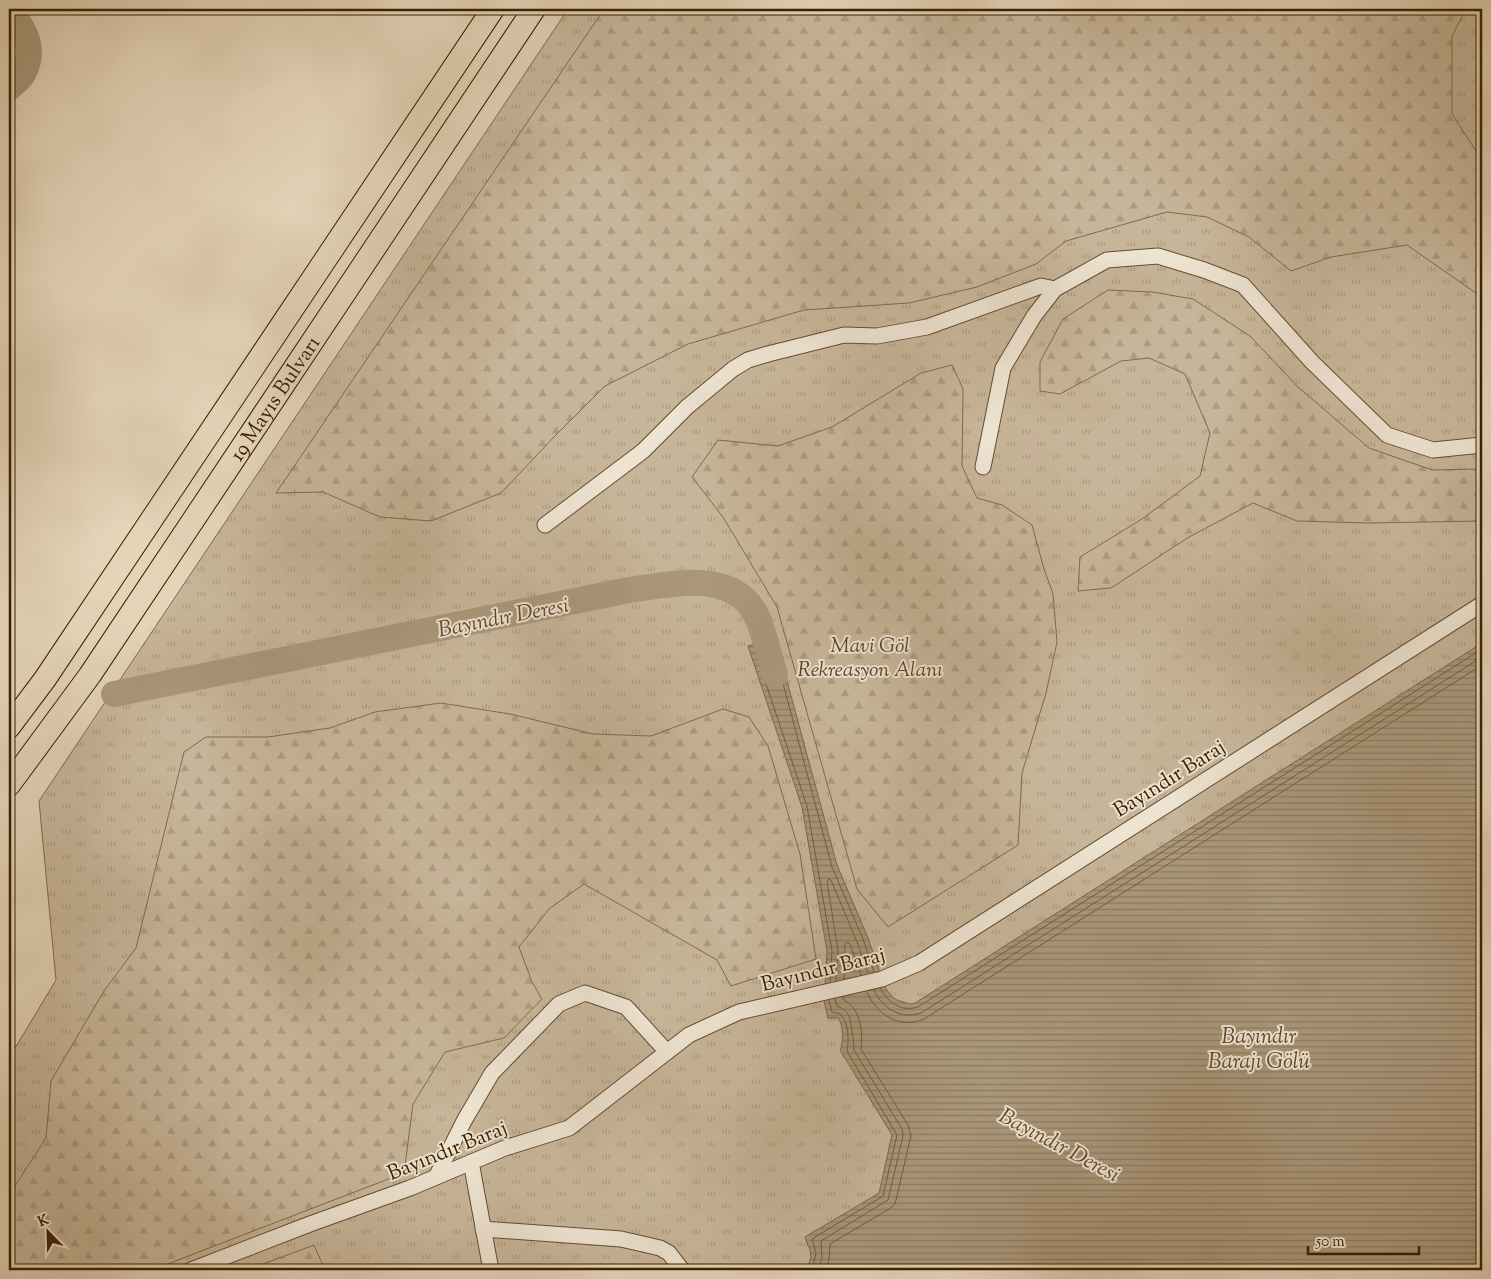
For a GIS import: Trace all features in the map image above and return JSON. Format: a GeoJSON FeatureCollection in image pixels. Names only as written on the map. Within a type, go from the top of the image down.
{"type":"FeatureCollection","features":[{"type":"Feature","properties":{"kind":"highway","name":"19 Mayıs Bulvarı"},"geometry":{"type":"LineString","coordinates":[[9,727],[51,670],[493,9]]}},
{"type":"Feature","properties":{"kind":"highway","name":"19 Mayıs Bulvarı"},"geometry":{"type":"LineString","coordinates":[[9,785],[90,675],[534,9]]}},
{"type":"Feature","properties":{"kind":"lane"},"geometry":{"type":"LineString","coordinates":[[982,467],[1003,368],[1034,316],[1055,289],[1107,260],[1158,256],[1204,270],[1243,285],[1312,362],[1387,435],[1433,450],[1482,445]]}},
{"type":"Feature","properties":{"kind":"lane"},"geometry":{"type":"LineString","coordinates":[[545,526],[644,451],[687,407],[732,370],[748,360],[844,335],[877,336],[927,328],[1042,286],[1055,289]]}},
{"type":"Feature","properties":{"kind":"lane","name":"Bayındır Baraj"},"geometry":{"type":"LineString","coordinates":[[191,1270],[410,1188],[506,1148],[569,1128],[689,1035],[739,1012],[882,979],[919,963],[1482,604]]}},
{"type":"Feature","properties":{"kind":"lane"},"geometry":{"type":"LineString","coordinates":[[436,1176],[464,1121],[492,1073],[559,1004],[585,993],[626,1008],[667,1052]]}},
{"type":"Feature","properties":{"kind":"lane"},"geometry":{"type":"LineString","coordinates":[[471,1162],[490,1270]]}},
{"type":"Feature","properties":{"kind":"lane"},"geometry":{"type":"LineString","coordinates":[[483,1229],[621,1239],[660,1248],[668,1253],[682,1270]]}},
{"type":"Feature","properties":{"kind":"green space","name":"Mavi Göl Rekreasyon Alanı"},"geometry":{"type":"Polygon","coordinates":[[[568,9],[1482,9],[1482,1270],[9,1270],[9,1058],[56,980],[39,801],[568,9]]]}},
{"type":"Feature","properties":{"kind":"green space"},"geometry":{"type":"Polygon","coordinates":[[[604,9],[1466,9],[1452,36],[1452,114],[1482,160],[1482,304],[1480,296],[1407,245],[1331,257],[1291,271],[1249,237],[1207,217],[1167,212],[1066,241],[1036,264],[977,287],[909,303],[804,310],[688,344],[605,386],[501,493],[431,521],[380,517],[323,492],[276,493],[604,9]]]}},
{"type":"Feature","properties":{"kind":"green space"},"geometry":{"type":"Polygon","coordinates":[[[1108,290],[1152,292],[1193,299],[1250,336],[1298,387],[1369,448],[1432,470],[1482,469],[1482,521],[1369,523],[1297,521],[1253,503],[1189,537],[1111,588],[1078,591],[1080,557],[1142,519],[1200,476],[1210,433],[1185,374],[1149,358],[1121,361],[1060,394],[1040,391],[1040,362],[1063,319],[1108,290]]]}},
{"type":"Feature","properties":{"kind":"green space"},"geometry":{"type":"Polygon","coordinates":[[[952,365],[963,389],[962,466],[977,498],[1002,505],[1032,525],[1053,594],[1057,642],[1046,693],[1022,773],[1018,845],[888,927],[857,889],[777,607],[723,517],[692,477],[718,440],[778,446],[832,427],[921,373],[952,365]]]}},
{"type":"Feature","properties":{"kind":"green space"},"geometry":{"type":"Polygon","coordinates":[[[441,703],[510,714],[593,734],[651,736],[723,709],[749,717],[768,746],[800,854],[816,959],[731,986],[717,960],[584,884],[549,909],[519,947],[532,982],[542,999],[504,1038],[445,1052],[413,1104],[404,1173],[152,1270],[9,1270],[9,1195],[46,1138],[51,1081],[104,991],[136,948],[184,752],[206,737],[268,737],[330,728],[375,712],[441,703]]]}},
{"type":"Feature","properties":{"kind":"green space"},"geometry":{"type":"Polygon","coordinates":[[[314,1245],[325,1270],[247,1270],[314,1245]]]}},
{"type":"Feature","properties":{"kind":"water","name":"Bayındır Barajı Gölü"},"geometry":{"type":"Polygon","coordinates":[[[775,637],[837,865],[868,938],[885,987],[891,996],[910,1004],[915,1003],[1482,643],[1482,1270],[807,1270],[811,1257],[805,1237],[879,1193],[892,1135],[840,1050],[842,1038],[841,1024],[838,1018],[828,1018],[824,1001],[827,951],[802,807],[748,646],[775,637]]]}},
{"type":"Feature","properties":{"kind":"waterway"},"geometry":{"type":"LineString","coordinates":[[9,88],[23,74],[29,56],[29,48],[24,32],[10,9]]}},
{"type":"Feature","properties":{"kind":"waterway","name":"Bayındır Deresi"},"geometry":{"type":"LineString","coordinates":[[114,694],[629,590],[683,583],[719,586],[735,592],[748,603],[758,619],[775,675]]}}]}
